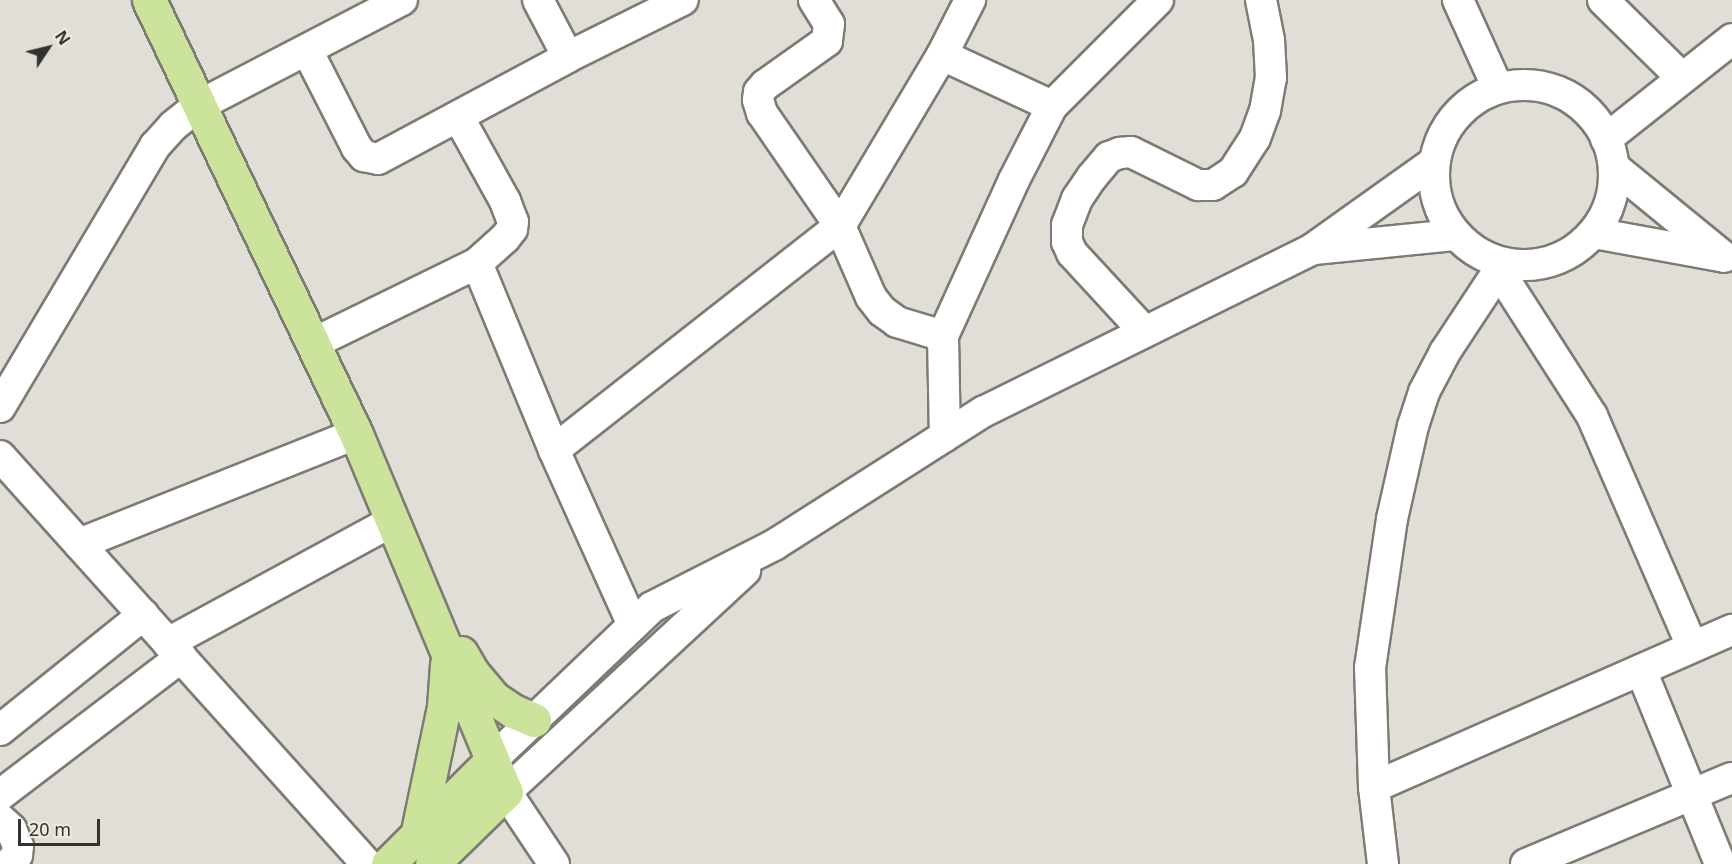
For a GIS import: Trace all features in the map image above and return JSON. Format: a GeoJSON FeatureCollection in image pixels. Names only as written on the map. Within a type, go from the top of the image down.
{"type":"FeatureCollection","features":[{"type":"Feature","properties":{"kind":"main road"},"geometry":{"type":"LineString","coordinates":[[148,0],[356,434],[506,792],[448,859]]}},
{"type":"Feature","properties":{"kind":"main road"},"geometry":{"type":"LineString","coordinates":[[429,611],[453,639],[472,672],[495,699],[513,711],[534,720]]}},
{"type":"Feature","properties":{"kind":"main road"},"geometry":{"type":"LineString","coordinates":[[417,836],[444,707],[448,656]]}},
{"type":"Feature","properties":{"kind":"main road"},"geometry":{"type":"LineString","coordinates":[[388,864],[492,760]]}},
{"type":"Feature","properties":{"kind":"street"},"geometry":{"type":"LineString","coordinates":[[0,406],[155,146],[173,126],[198,106],[402,0]]}},
{"type":"Feature","properties":{"kind":"street"},"geometry":{"type":"LineString","coordinates":[[538,0],[568,57]]}},
{"type":"Feature","properties":{"kind":"street"},"geometry":{"type":"LineString","coordinates":[[307,50],[347,133],[364,156],[378,159],[459,118],[568,57],[683,0]]}},
{"type":"Feature","properties":{"kind":"street"},"geometry":{"type":"LineString","coordinates":[[814,0],[829,24],[827,41],[765,85],[759,92],[758,100],[762,112],[840,226],[871,297],[882,311],[897,322],[943,336]]}},
{"type":"Feature","properties":{"kind":"street"},"geometry":{"type":"LineString","coordinates":[[554,450],[840,226],[942,55],[970,0]]}},
{"type":"Feature","properties":{"kind":"street"},"geometry":{"type":"LineString","coordinates":[[945,436],[943,336],[987,237],[1052,106],[1158,0]]}},
{"type":"Feature","properties":{"kind":"street"},"geometry":{"type":"LineString","coordinates":[[1144,331],[1071,253],[1067,242],[1067,225],[1077,199],[1092,177],[1109,157],[1120,153],[1131,152],[1198,185],[1213,185],[1233,172],[1255,138],[1265,111],[1271,78],[1269,40],[1261,0]]}},
{"type":"Feature","properties":{"kind":"street"},"geometry":{"type":"LineString","coordinates":[[1458,0],[1498,88]]}},
{"type":"Feature","properties":{"kind":"street"},"geometry":{"type":"LineString","coordinates":[[1603,0],[1682,78]]}},
{"type":"Feature","properties":{"kind":"street"},"geometry":{"type":"LineString","coordinates":[[1606,139],[1732,39]]}},
{"type":"Feature","properties":{"kind":"street"},"geometry":{"type":"LineString","coordinates":[[942,55],[1052,106]]}},
{"type":"Feature","properties":{"kind":"street"},"geometry":{"type":"LineString","coordinates":[[492,760],[652,607],[774,545],[983,412],[1311,249],[1433,163],[1456,113],[1498,88],[1523,84],[1558,91],[1588,112],[1606,139],[1614,167],[1610,204],[1594,233],[1548,263],[1501,268]]}},
{"type":"Feature","properties":{"kind":"street"},"geometry":{"type":"LineString","coordinates":[[314,344],[477,263],[512,230],[513,222],[505,201],[459,118]]}},
{"type":"Feature","properties":{"kind":"street"},"geometry":{"type":"LineString","coordinates":[[1433,163],[1438,209],[1454,235],[1479,255],[1501,268],[1592,416],[1692,646]]}},
{"type":"Feature","properties":{"kind":"street"},"geometry":{"type":"LineString","coordinates":[[1614,167],[1728,257]]}},
{"type":"Feature","properties":{"kind":"street"},"geometry":{"type":"LineString","coordinates":[[1594,233],[1728,257]]}},
{"type":"Feature","properties":{"kind":"street"},"geometry":{"type":"LineString","coordinates":[[1311,249],[1454,235]]}},
{"type":"Feature","properties":{"kind":"street"},"geometry":{"type":"LineString","coordinates":[[477,263],[554,450],[633,625]]}},
{"type":"Feature","properties":{"kind":"street"},"geometry":{"type":"LineString","coordinates":[[1383,864],[1374,787],[1370,668],[1392,519],[1413,426],[1425,392],[1445,352],[1501,268]]}},
{"type":"Feature","properties":{"kind":"street"},"geometry":{"type":"LineString","coordinates":[[79,544],[356,434]]}},
{"type":"Feature","properties":{"kind":"street"},"geometry":{"type":"LineString","coordinates":[[0,456],[367,864]]}},
{"type":"Feature","properties":{"kind":"street"},"geometry":{"type":"LineString","coordinates":[[0,795],[175,650],[391,522]]}},
{"type":"Feature","properties":{"kind":"street"},"geometry":{"type":"LineString","coordinates":[[554,864],[506,792],[774,545]]}},
{"type":"Feature","properties":{"kind":"street"},"geometry":{"type":"LineString","coordinates":[[0,730],[142,615]]}},
{"type":"Feature","properties":{"kind":"street"},"geometry":{"type":"LineString","coordinates":[[1374,787],[1732,630]]}},
{"type":"Feature","properties":{"kind":"street"},"geometry":{"type":"LineString","coordinates":[[1641,670],[1694,794],[1720,864]]}},
{"type":"Feature","properties":{"kind":"street"},"geometry":{"type":"LineString","coordinates":[[1526,864],[1732,778]]}},
{"type":"Feature","properties":{"kind":"street"},"geometry":{"type":"LineString","coordinates":[[0,819],[11,829],[18,846],[17,855],[9,864]]}}]}
